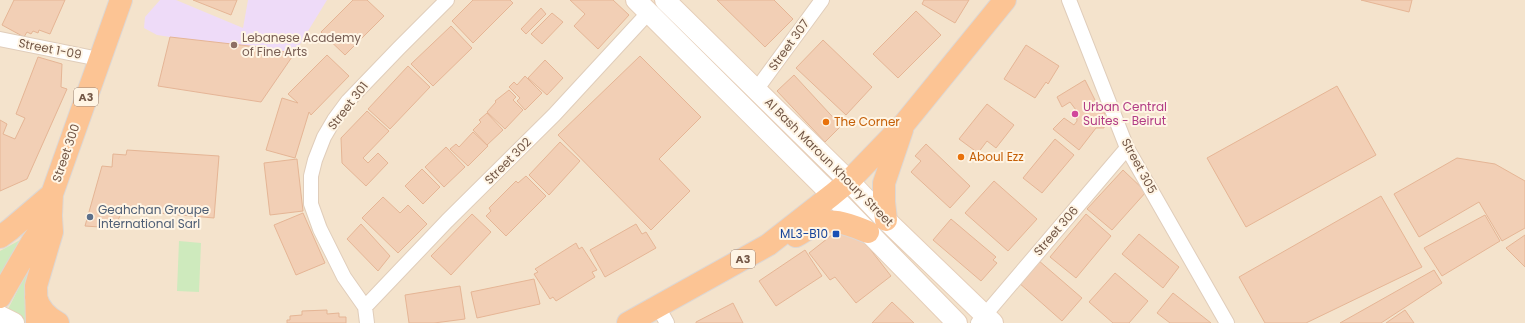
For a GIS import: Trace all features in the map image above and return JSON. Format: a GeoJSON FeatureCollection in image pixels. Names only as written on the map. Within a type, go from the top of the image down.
{"type":"FeatureCollection","features":[{"type":"Feature","properties":{"kind":"highway","name":"Street 300"},"geometry":{"type":"LineString","coordinates":[[37,323],[36,286],[52,232],[50,215],[52,194],[121,0]]}},
{"type":"Feature","properties":{"kind":"highway","name":"A3"},"geometry":{"type":"LineString","coordinates":[[628,323],[662,315],[768,245],[849,181],[904,124],[1005,0]]}},
{"type":"Feature","properties":{"kind":"highway"},"geometry":{"type":"LineString","coordinates":[[886,220],[884,183],[904,124]]}},
{"type":"Feature","properties":{"kind":"highway"},"geometry":{"type":"LineString","coordinates":[[4,232],[52,194]]}},
{"type":"Feature","properties":{"kind":"highway"},"geometry":{"type":"LineString","coordinates":[[0,297],[32,242],[50,215]]}},
{"type":"Feature","properties":{"kind":"highway"},"geometry":{"type":"LineString","coordinates":[[768,245],[791,238],[814,225],[824,222],[839,222],[868,232]]}},
{"type":"Feature","properties":{"kind":"highway"},"geometry":{"type":"LineString","coordinates":[[36,297],[42,311],[58,323]]}},
{"type":"Feature","properties":{"kind":"main road","name":"Al Bash Maroun Khoury Street"},"geometry":{"type":"LineString","coordinates":[[665,0],[849,181],[985,320]]}},
{"type":"Feature","properties":{"kind":"main road","name":"Al Bash Maroun Khoury Street"},"geometry":{"type":"LineString","coordinates":[[642,6],[832,195],[957,323]]}},
{"type":"Feature","properties":{"kind":"main road"},"geometry":{"type":"LineString","coordinates":[[0,316],[14,323]]}},
{"type":"Feature","properties":{"kind":"street","name":"Street 301"},"geometry":{"type":"LineString","coordinates":[[367,323],[365,307],[344,277],[320,229],[311,204],[311,176],[315,160],[324,137],[348,101],[447,0]]}},
{"type":"Feature","properties":{"kind":"street","name":"Street 307"},"geometry":{"type":"LineString","coordinates":[[756,90],[822,0]]}},
{"type":"Feature","properties":{"kind":"street","name":"Street 305"},"geometry":{"type":"LineString","coordinates":[[1069,0],[1127,148],[1227,323]]}},
{"type":"Feature","properties":{"kind":"street","name":"Street 302"},"geometry":{"type":"LineString","coordinates":[[365,307],[447,221],[554,115],[642,6]]}},
{"type":"Feature","properties":{"kind":"street","name":"Street 1-09"},"geometry":{"type":"LineString","coordinates":[[0,39],[99,59]]}},
{"type":"Feature","properties":{"kind":"street","name":"Street 306"},"geometry":{"type":"LineString","coordinates":[[985,320],[1127,148]]}},
{"type":"Feature","properties":{"kind":"shaded area"},"geometry":{"type":"Polygon","coordinates":[[[0,0],[1525,0],[1525,323],[0,323],[0,0]]]}},
{"type":"Feature","properties":{"kind":"shaded area","name":"Lebanese Academy of Fine Arts"},"geometry":{"type":"Polygon","coordinates":[[[160,0],[176,0],[243,28],[248,0],[327,0],[294,54],[261,102],[158,86],[170,37],[157,35],[144,28],[145,17],[160,0]]]}},
{"type":"Feature","properties":{"kind":"green space"},"geometry":{"type":"Polygon","coordinates":[[[48,231],[30,323],[20,323],[5,315],[48,231]]]}},
{"type":"Feature","properties":{"kind":"green space"},"geometry":{"type":"Polygon","coordinates":[[[22,239],[0,277],[0,251],[22,239]]]}},
{"type":"Feature","properties":{"kind":"green space"},"geometry":{"type":"Polygon","coordinates":[[[179,241],[201,243],[199,292],[177,291],[179,241]]]}},
{"type":"Feature","properties":{"kind":"building"},"geometry":{"type":"Polygon","coordinates":[[[14,0],[65,0],[50,34],[39,30],[38,33],[33,31],[31,34],[27,32],[24,37],[2,25],[14,0]]]}},
{"type":"Feature","properties":{"kind":"building"},"geometry":{"type":"Polygon","coordinates":[[[193,0],[237,0],[231,15],[193,0]]]}},
{"type":"Feature","properties":{"kind":"building"},"geometry":{"type":"Polygon","coordinates":[[[353,0],[367,0],[384,16],[345,55],[321,32],[353,0]]]}},
{"type":"Feature","properties":{"kind":"building"},"geometry":{"type":"Polygon","coordinates":[[[473,0],[510,0],[513,3],[473,43],[452,21],[473,0]]]}},
{"type":"Feature","properties":{"kind":"building"},"geometry":{"type":"Polygon","coordinates":[[[570,0],[613,0],[629,15],[598,49],[574,26],[585,14],[570,0]]]}},
{"type":"Feature","properties":{"kind":"building"},"geometry":{"type":"Polygon","coordinates":[[[717,0],[774,0],[793,19],[765,47],[717,0]]]}},
{"type":"Feature","properties":{"kind":"building"},"geometry":{"type":"Polygon","coordinates":[[[924,0],[969,0],[955,23],[922,4],[924,0]]]}},
{"type":"Feature","properties":{"kind":"building"},"geometry":{"type":"Polygon","coordinates":[[[1361,0],[1412,0],[1409,12],[1361,0]]]}},
{"type":"Feature","properties":{"kind":"building"},"geometry":{"type":"Polygon","coordinates":[[[541,8],[546,14],[526,34],[521,29],[541,8]]]}},
{"type":"Feature","properties":{"kind":"building"},"geometry":{"type":"Polygon","coordinates":[[[916,11],[941,35],[898,78],[873,54],[916,11]]]}},
{"type":"Feature","properties":{"kind":"building"},"geometry":{"type":"Polygon","coordinates":[[[552,13],[563,22],[542,44],[531,34],[552,13]]]}},
{"type":"Feature","properties":{"kind":"building"},"geometry":{"type":"Polygon","coordinates":[[[451,26],[472,48],[433,86],[411,64],[451,26]]]}},
{"type":"Feature","properties":{"kind":"building"},"geometry":{"type":"Polygon","coordinates":[[[170,37],[267,48],[294,54],[261,102],[158,86],[170,37]]]}},
{"type":"Feature","properties":{"kind":"building"},"geometry":{"type":"Polygon","coordinates":[[[823,40],[872,87],[846,115],[796,68],[823,40]]]}},
{"type":"Feature","properties":{"kind":"building"},"geometry":{"type":"Polygon","coordinates":[[[1026,45],[1059,66],[1048,84],[1046,82],[1035,98],[1004,79],[1026,45]]]}},
{"type":"Feature","properties":{"kind":"building"},"geometry":{"type":"Polygon","coordinates":[[[327,55],[349,76],[311,115],[309,112],[295,158],[266,150],[282,98],[298,103],[288,94],[327,55]]]}},
{"type":"Feature","properties":{"kind":"building"},"geometry":{"type":"Polygon","coordinates":[[[640,56],[701,117],[659,159],[690,191],[651,230],[558,135],[640,56]]]}},
{"type":"Feature","properties":{"kind":"building"},"geometry":{"type":"Polygon","coordinates":[[[38,57],[62,64],[61,87],[67,89],[27,179],[0,191],[0,120],[7,124],[3,134],[15,139],[25,118],[16,114],[38,57]]]}},
{"type":"Feature","properties":{"kind":"building"},"geometry":{"type":"Polygon","coordinates":[[[545,60],[563,78],[547,95],[528,78],[545,60]]]}},
{"type":"Feature","properties":{"kind":"building"},"geometry":{"type":"Polygon","coordinates":[[[408,66],[430,87],[390,129],[368,109],[408,66]]]}},
{"type":"Feature","properties":{"kind":"building"},"geometry":{"type":"Polygon","coordinates":[[[794,75],[841,126],[825,142],[777,91],[794,75]]]}},
{"type":"Feature","properties":{"kind":"building"},"geometry":{"type":"Polygon","coordinates":[[[525,76],[542,93],[525,110],[517,101],[520,98],[509,87],[514,82],[517,85],[525,76]]]}},
{"type":"Feature","properties":{"kind":"building"},"geometry":{"type":"Polygon","coordinates":[[[1085,80],[1098,106],[1105,107],[1104,128],[1096,128],[1079,150],[1053,129],[1064,118],[1074,125],[1077,121],[1076,110],[1070,102],[1062,107],[1057,97],[1085,80]]]}},
{"type":"Feature","properties":{"kind":"building"},"geometry":{"type":"Polygon","coordinates":[[[1337,86],[1376,155],[1246,227],[1207,158],[1337,86]]]}},
{"type":"Feature","properties":{"kind":"building"},"geometry":{"type":"Polygon","coordinates":[[[509,90],[516,97],[513,100],[523,110],[505,129],[487,112],[496,102],[495,101],[509,90]]]}},
{"type":"Feature","properties":{"kind":"building"},"geometry":{"type":"Polygon","coordinates":[[[987,104],[1014,125],[996,148],[987,141],[978,153],[959,139],[987,104]]]}},
{"type":"Feature","properties":{"kind":"building"},"geometry":{"type":"Polygon","coordinates":[[[367,111],[389,131],[363,158],[368,163],[378,153],[388,163],[366,186],[342,163],[341,138],[367,111]]]}},
{"type":"Feature","properties":{"kind":"building"},"geometry":{"type":"Polygon","coordinates":[[[487,113],[503,130],[487,145],[473,130],[481,122],[479,120],[487,113]]]}},
{"type":"Feature","properties":{"kind":"building"},"geometry":{"type":"Polygon","coordinates":[[[473,132],[488,146],[468,166],[450,149],[456,144],[459,147],[473,132]]]}},
{"type":"Feature","properties":{"kind":"building"},"geometry":{"type":"Polygon","coordinates":[[[1055,139],[1074,155],[1042,193],[1023,178],[1055,139]]]}},
{"type":"Feature","properties":{"kind":"building"},"geometry":{"type":"Polygon","coordinates":[[[560,142],[580,161],[549,195],[529,175],[560,142]]]}},
{"type":"Feature","properties":{"kind":"building"},"geometry":{"type":"Polygon","coordinates":[[[926,144],[970,186],[950,208],[911,172],[921,161],[915,156],[926,144]]]}},
{"type":"Feature","properties":{"kind":"building"},"geometry":{"type":"Polygon","coordinates":[[[446,147],[465,167],[444,187],[425,167],[446,147]]]}},
{"type":"Feature","properties":{"kind":"building"},"geometry":{"type":"Polygon","coordinates":[[[127,150],[219,156],[214,218],[123,210],[114,228],[85,226],[102,166],[112,167],[113,154],[126,155],[127,150]]]}},
{"type":"Feature","properties":{"kind":"building"},"geometry":{"type":"Polygon","coordinates":[[[1457,158],[1495,164],[1525,181],[1525,228],[1502,241],[1479,202],[1419,237],[1394,194],[1457,158]]]}},
{"type":"Feature","properties":{"kind":"building"},"geometry":{"type":"Polygon","coordinates":[[[297,159],[303,211],[270,215],[264,163],[297,159]]]}},
{"type":"Feature","properties":{"kind":"building"},"geometry":{"type":"Polygon","coordinates":[[[422,169],[440,187],[423,204],[405,186],[422,169]]]}},
{"type":"Feature","properties":{"kind":"building"},"geometry":{"type":"Polygon","coordinates":[[[1123,170],[1146,192],[1112,230],[1087,209],[1123,170]]]}},
{"type":"Feature","properties":{"kind":"building"},"geometry":{"type":"Polygon","coordinates":[[[526,176],[546,196],[506,236],[486,216],[491,211],[489,208],[516,181],[518,183],[526,176]]]}},
{"type":"Feature","properties":{"kind":"building"},"geometry":{"type":"Polygon","coordinates":[[[994,181],[1037,219],[1008,251],[965,213],[994,181]]]}},
{"type":"Feature","properties":{"kind":"building"},"geometry":{"type":"Polygon","coordinates":[[[1381,196],[1422,267],[1306,323],[1265,323],[1239,277],[1381,196]]]}},
{"type":"Feature","properties":{"kind":"building"},"geometry":{"type":"Polygon","coordinates":[[[383,197],[400,213],[408,205],[427,224],[398,253],[362,218],[383,197]]]}},
{"type":"Feature","properties":{"kind":"building"},"geometry":{"type":"Polygon","coordinates":[[[303,213],[325,263],[296,275],[274,225],[303,213]]]}},
{"type":"Feature","properties":{"kind":"building"},"geometry":{"type":"Polygon","coordinates":[[[472,214],[491,232],[451,275],[431,256],[472,214]]]}},
{"type":"Feature","properties":{"kind":"building"},"geometry":{"type":"Polygon","coordinates":[[[1086,214],[1111,236],[1076,278],[1050,257],[1086,214]]]}},
{"type":"Feature","properties":{"kind":"building"},"geometry":{"type":"Polygon","coordinates":[[[1485,215],[1500,241],[1442,276],[1424,248],[1485,215]]]}},
{"type":"Feature","properties":{"kind":"building"},"geometry":{"type":"Polygon","coordinates":[[[951,219],[996,257],[993,260],[997,263],[981,281],[933,240],[951,219]]]}},
{"type":"Feature","properties":{"kind":"building"},"geometry":{"type":"Polygon","coordinates":[[[361,224],[390,256],[378,271],[347,239],[361,224]]]}},
{"type":"Feature","properties":{"kind":"building"},"geometry":{"type":"Polygon","coordinates":[[[636,224],[642,234],[646,232],[656,248],[605,277],[590,250],[636,224]]]}},
{"type":"Feature","properties":{"kind":"building"},"geometry":{"type":"Polygon","coordinates":[[[837,231],[856,231],[891,276],[856,303],[835,277],[830,280],[809,253],[837,231]]]}},
{"type":"Feature","properties":{"kind":"building"},"geometry":{"type":"Polygon","coordinates":[[[1139,234],[1179,267],[1163,288],[1122,254],[1139,234]]]}},
{"type":"Feature","properties":{"kind":"building"},"geometry":{"type":"Polygon","coordinates":[[[1525,235],[1525,267],[1506,248],[1525,235]]]}},
{"type":"Feature","properties":{"kind":"building"},"geometry":{"type":"Polygon","coordinates":[[[576,243],[579,249],[582,247],[597,270],[592,272],[595,277],[556,301],[553,297],[550,299],[534,274],[538,272],[535,269],[576,243]]]}},
{"type":"Feature","properties":{"kind":"building"},"geometry":{"type":"Polygon","coordinates":[[[805,250],[822,276],[776,306],[759,281],[805,250]]]}},
{"type":"Feature","properties":{"kind":"building"},"geometry":{"type":"Polygon","coordinates":[[[1038,260],[1082,298],[1062,321],[1018,282],[1038,260]]]}},
{"type":"Feature","properties":{"kind":"building"},"geometry":{"type":"Polygon","coordinates":[[[1434,270],[1442,283],[1381,323],[1340,323],[1434,270]]]}},
{"type":"Feature","properties":{"kind":"building"},"geometry":{"type":"Polygon","coordinates":[[[1115,273],[1148,301],[1129,323],[1113,323],[1089,302],[1115,273]]]}},
{"type":"Feature","properties":{"kind":"building"},"geometry":{"type":"Polygon","coordinates":[[[534,279],[540,304],[477,318],[471,292],[534,279]]]}},
{"type":"Feature","properties":{"kind":"building"},"geometry":{"type":"Polygon","coordinates":[[[460,286],[465,319],[434,323],[409,323],[405,295],[460,286]]]}},
{"type":"Feature","properties":{"kind":"building"},"geometry":{"type":"Polygon","coordinates":[[[1173,293],[1211,323],[1170,323],[1157,313],[1173,293]]]}},
{"type":"Feature","properties":{"kind":"building"},"geometry":{"type":"Polygon","coordinates":[[[892,302],[914,323],[872,323],[892,302]]]}},
{"type":"Feature","properties":{"kind":"building"},"geometry":{"type":"Polygon","coordinates":[[[733,303],[743,323],[696,323],[696,322],[733,303]]]}},
{"type":"Feature","properties":{"kind":"building"},"geometry":{"type":"Polygon","coordinates":[[[327,310],[327,314],[339,313],[339,317],[346,317],[346,323],[287,323],[287,320],[290,320],[290,316],[302,315],[302,311],[327,310]]]}},
{"type":"Feature","properties":{"kind":"building"},"geometry":{"type":"Polygon","coordinates":[[[1405,310],[1414,323],[1386,323],[1405,310]]]}},
{"type":"Feature","properties":{"kind":"place","name":"Lebanese Academy of Fine Arts"},"geometry":{"type":"Point","coordinates":[234,45]}},
{"type":"Feature","properties":{"kind":"place","name":"Urban Central Suites - Beirut"},"geometry":{"type":"Point","coordinates":[1075,114]}},
{"type":"Feature","properties":{"kind":"place","name":"The Corner"},"geometry":{"type":"Point","coordinates":[826,122]}},
{"type":"Feature","properties":{"kind":"place","name":"Aboul Ezz"},"geometry":{"type":"Point","coordinates":[961,157]}},
{"type":"Feature","properties":{"kind":"place","name":"Geahchan Groupe International Sarl"},"geometry":{"type":"Point","coordinates":[90,217]}},
{"type":"Feature","properties":{"kind":"place","name":"ML3-B10"},"geometry":{"type":"Point","coordinates":[836,234]}}]}
